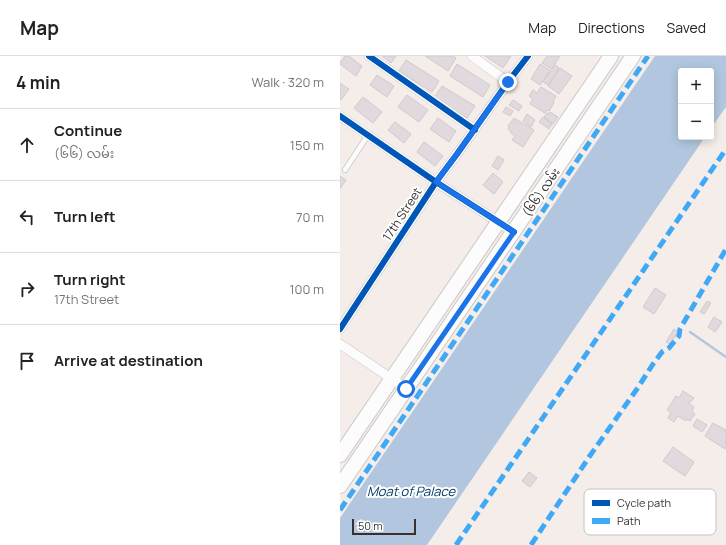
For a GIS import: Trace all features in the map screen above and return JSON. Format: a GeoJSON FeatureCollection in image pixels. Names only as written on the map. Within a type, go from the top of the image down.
{"type":"FeatureCollection","features":[{"type":"Feature","properties":{"kind":"main road","name":"(၆၆) လမ်း"},"geometry":{"type":"LineString","coordinates":[[340,455],[612,56]]}},
{"type":"Feature","properties":{"kind":"main road","name":"(၆၆) လမ်း"},"geometry":{"type":"LineString","coordinates":[[340,486],[633,56]]}},
{"type":"Feature","properties":{"kind":"street"},"geometry":{"type":"LineString","coordinates":[[369,56],[475,130]]}},
{"type":"Feature","properties":{"kind":"street"},"geometry":{"type":"LineString","coordinates":[[472,56],[508,82]]}},
{"type":"Feature","properties":{"kind":"street","name":"17th Street"},"geometry":{"type":"LineString","coordinates":[[340,329],[436,182],[528,56]]}},
{"type":"Feature","properties":{"kind":"street"},"geometry":{"type":"LineString","coordinates":[[340,116],[436,182],[514,232]]}},
{"type":"Feature","properties":{"kind":"street"},"geometry":{"type":"LineString","coordinates":[[340,344],[406,389]]}},
{"type":"Feature","properties":{"kind":"lane"},"geometry":{"type":"LineString","coordinates":[[345,170],[368,135]]}},
{"type":"Feature","properties":{"kind":"water","name":"Moat of Palace"},"geometry":{"type":"Polygon","coordinates":[[[655,56],[726,56],[726,107],[714,124],[714,68],[678,68],[678,140],[703,140],[427,545],[340,545],[340,518],[655,56]]]}},
{"type":"Feature","properties":{"kind":"building"},"geometry":{"type":"Polygon","coordinates":[[[345,56],[349,56],[362,66],[356,76],[340,64],[345,56]]]}},
{"type":"Feature","properties":{"kind":"building"},"geometry":{"type":"Polygon","coordinates":[[[382,56],[396,56],[391,63],[382,56]]]}},
{"type":"Feature","properties":{"kind":"building"},"geometry":{"type":"Polygon","coordinates":[[[425,56],[453,56],[456,58],[448,71],[425,56]]]}},
{"type":"Feature","properties":{"kind":"building"},"geometry":{"type":"Polygon","coordinates":[[[485,56],[511,56],[503,68],[485,56]]]}},
{"type":"Feature","properties":{"kind":"building"},"geometry":{"type":"Polygon","coordinates":[[[547,56],[560,56],[552,69],[542,63],[547,56]]]}},
{"type":"Feature","properties":{"kind":"building"},"geometry":{"type":"Polygon","coordinates":[[[406,60],[439,81],[432,92],[399,71],[406,60]]]}},
{"type":"Feature","properties":{"kind":"building"},"geometry":{"type":"Polygon","coordinates":[[[457,64],[490,85],[483,97],[450,76],[457,64]]]}},
{"type":"Feature","properties":{"kind":"building"},"geometry":{"type":"Polygon","coordinates":[[[540,64],[550,70],[540,85],[531,79],[540,64]]]}},
{"type":"Feature","properties":{"kind":"building"},"geometry":{"type":"Polygon","coordinates":[[[555,65],[559,68],[548,85],[543,82],[555,65]]]}},
{"type":"Feature","properties":{"kind":"building"},"geometry":{"type":"Polygon","coordinates":[[[560,68],[572,76],[559,94],[548,86],[560,68]]]}},
{"type":"Feature","properties":{"kind":"building"},"geometry":{"type":"Polygon","coordinates":[[[377,75],[394,86],[387,97],[370,85],[377,75]]]}},
{"type":"Feature","properties":{"kind":"building"},"geometry":{"type":"Polygon","coordinates":[[[340,83],[349,89],[341,100],[340,99],[340,83]]]}},
{"type":"Feature","properties":{"kind":"building"},"geometry":{"type":"Polygon","coordinates":[[[442,86],[475,106],[467,118],[434,98],[442,86]]]}},
{"type":"Feature","properties":{"kind":"building"},"geometry":{"type":"Polygon","coordinates":[[[541,87],[556,96],[549,111],[547,110],[545,113],[530,104],[533,99],[529,96],[533,90],[537,93],[541,87]]]}},
{"type":"Feature","properties":{"kind":"building"},"geometry":{"type":"Polygon","coordinates":[[[407,95],[428,110],[419,122],[398,107],[407,95]]]}},
{"type":"Feature","properties":{"kind":"building"},"geometry":{"type":"Polygon","coordinates":[[[363,97],[382,112],[373,123],[354,108],[363,97]]]}},
{"type":"Feature","properties":{"kind":"building"},"geometry":{"type":"Polygon","coordinates":[[[513,100],[522,106],[519,111],[509,105],[513,100]]]}},
{"type":"Feature","properties":{"kind":"building"},"geometry":{"type":"Polygon","coordinates":[[[506,107],[513,111],[510,116],[503,112],[506,107]]]}},
{"type":"Feature","properties":{"kind":"building"},"geometry":{"type":"Polygon","coordinates":[[[550,112],[558,117],[553,124],[544,117],[550,112]]]}},
{"type":"Feature","properties":{"kind":"building"},"geometry":{"type":"Polygon","coordinates":[[[527,114],[535,120],[531,127],[523,121],[527,114]]]}},
{"type":"Feature","properties":{"kind":"building"},"geometry":{"type":"Polygon","coordinates":[[[543,117],[552,124],[549,129],[539,122],[543,117]]]}},
{"type":"Feature","properties":{"kind":"building"},"geometry":{"type":"Polygon","coordinates":[[[438,118],[456,131],[449,142],[430,129],[438,118]]]}},
{"type":"Feature","properties":{"kind":"building"},"geometry":{"type":"Polygon","coordinates":[[[514,118],[534,130],[523,147],[512,140],[515,136],[508,129],[508,126],[514,118]]]}},
{"type":"Feature","properties":{"kind":"building"},"geometry":{"type":"Polygon","coordinates":[[[395,122],[411,134],[404,143],[388,130],[395,122]]]}},
{"type":"Feature","properties":{"kind":"building"},"geometry":{"type":"Polygon","coordinates":[[[424,142],[443,156],[435,166],[417,152],[424,142]]]}},
{"type":"Feature","properties":{"kind":"building"},"geometry":{"type":"Polygon","coordinates":[[[498,156],[504,160],[498,170],[492,166],[498,156]]]}},
{"type":"Feature","properties":{"kind":"building"},"geometry":{"type":"Polygon","coordinates":[[[493,173],[503,182],[494,194],[483,185],[493,173]]]}},
{"type":"Feature","properties":{"kind":"building"},"geometry":{"type":"Polygon","coordinates":[[[340,176],[346,180],[340,189],[340,176]]]}},
{"type":"Feature","properties":{"kind":"building"},"geometry":{"type":"Polygon","coordinates":[[[655,288],[666,295],[654,314],[643,307],[655,288]]]}},
{"type":"Feature","properties":{"kind":"building"},"geometry":{"type":"Polygon","coordinates":[[[707,301],[711,303],[704,314],[700,312],[707,301]]]}},
{"type":"Feature","properties":{"kind":"building"},"geometry":{"type":"Polygon","coordinates":[[[714,317],[722,322],[715,332],[708,327],[714,317]]]}},
{"type":"Feature","properties":{"kind":"building"},"geometry":{"type":"Polygon","coordinates":[[[674,329],[678,332],[670,344],[666,342],[674,329]]]}},
{"type":"Feature","properties":{"kind":"building"},"geometry":{"type":"Polygon","coordinates":[[[683,391],[694,398],[689,404],[694,407],[692,411],[695,414],[690,421],[687,419],[686,421],[678,416],[674,422],[668,418],[671,412],[667,410],[676,396],[679,398],[683,391]]]}},
{"type":"Feature","properties":{"kind":"building"},"geometry":{"type":"Polygon","coordinates":[[[697,419],[707,425],[702,432],[693,426],[697,419]]]}},
{"type":"Feature","properties":{"kind":"building"},"geometry":{"type":"Polygon","coordinates":[[[713,423],[726,430],[725,449],[705,436],[713,423]]]}},
{"type":"Feature","properties":{"kind":"building"},"geometry":{"type":"Polygon","coordinates":[[[673,447],[694,462],[685,476],[663,461],[673,447]]]}},
{"type":"Feature","properties":{"kind":"building"},"geometry":{"type":"Polygon","coordinates":[[[529,472],[537,478],[530,487],[522,481],[529,472]]]}},
{"type":"Feature","properties":{"kind":"waterway"},"geometry":{"type":"LineString","coordinates":[[690,332],[726,357]]}},
{"type":"Feature","properties":{"kind":"marked path"},"geometry":{"type":"LineString","coordinates":[[340,510],[648,56]]}},
{"type":"Feature","properties":{"kind":"marked path"},"geometry":{"type":"LineString","coordinates":[[456,545],[726,149]]}},
{"type":"Feature","properties":{"kind":"marked path"},"geometry":{"type":"LineString","coordinates":[[531,545],[653,364],[662,352],[669,348],[679,336],[680,329],[726,249]]}},
{"type":"Feature","properties":{"kind":"cycle path"},"geometry":{"type":"LineString","coordinates":[[369,56],[475,130]]}},
{"type":"Feature","properties":{"kind":"cycle path"},"geometry":{"type":"LineString","coordinates":[[340,329],[436,182],[528,56]]}},
{"type":"Feature","properties":{"kind":"cycle path"},"geometry":{"type":"LineString","coordinates":[[340,116],[436,182],[514,232]]}},
{"type":"Feature","properties":{"kind":"route"},"geometry":{"type":"LineString","coordinates":[[406,389],[514,232],[436,182],[508,82]]}}]}
